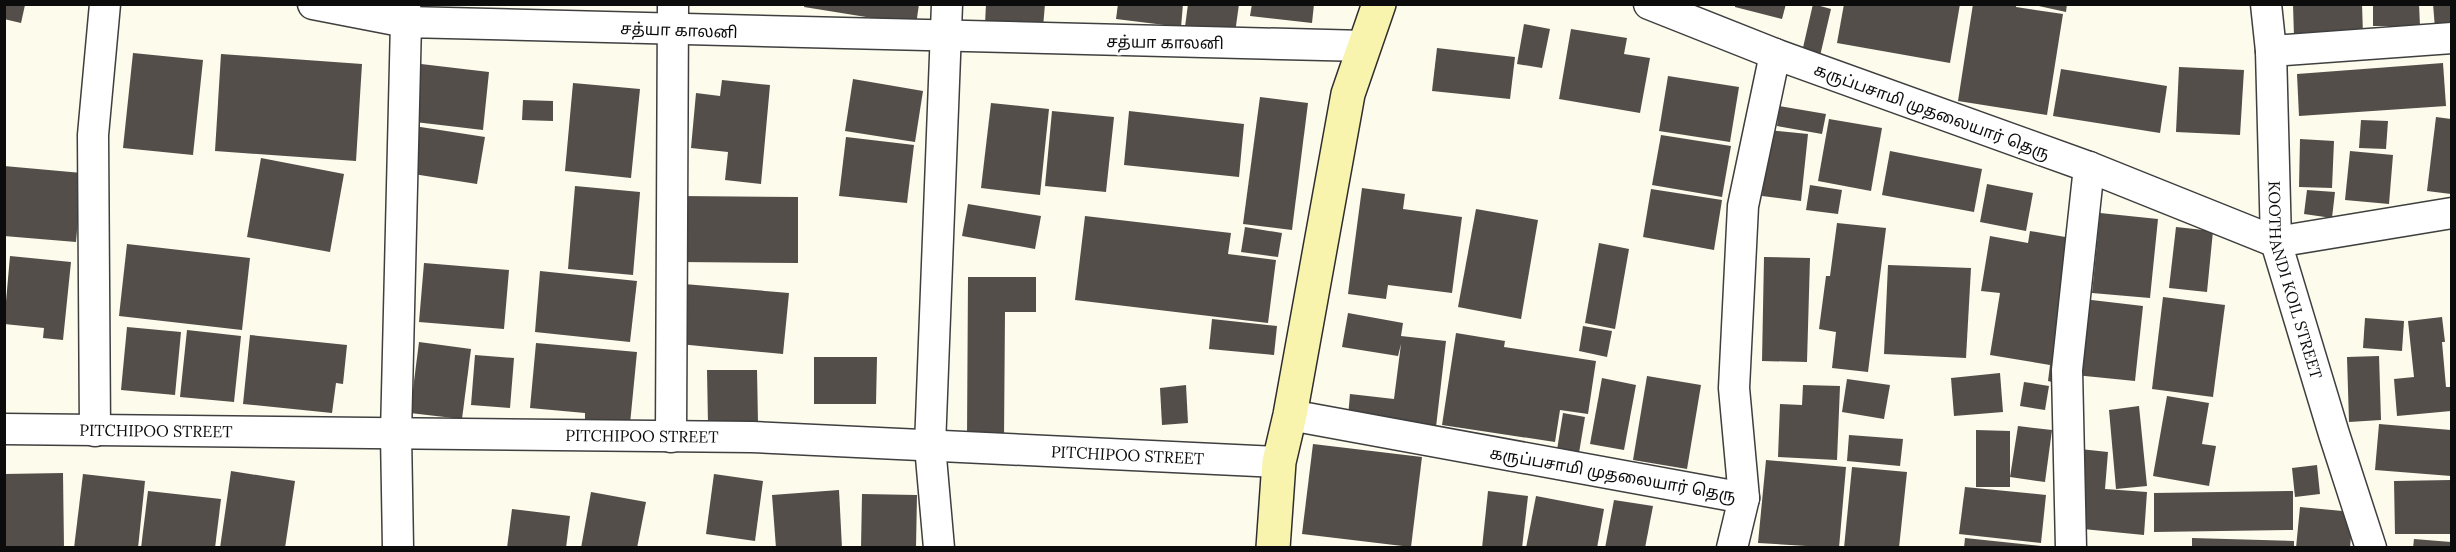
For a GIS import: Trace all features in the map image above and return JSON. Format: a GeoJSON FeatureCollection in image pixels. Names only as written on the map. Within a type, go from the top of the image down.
{"type":"FeatureCollection","features":[{"type":"Feature","properties":{"kind":"main road"},"geometry":{"type":"LineString","coordinates":[[1274,548],[1279,462],[1290,415],[1348,94],[1379,4]]}},
{"type":"Feature","properties":{"kind":"street"},"geometry":{"type":"LineString","coordinates":[[95,431],[93,135],[105,4]]}},
{"type":"Feature","properties":{"kind":"street","name":"சத்யா காலனி"},"geometry":{"type":"LineString","coordinates":[[313,4],[405,13],[673,17],[946,37],[1365,46]]}},
{"type":"Feature","properties":{"kind":"street"},"geometry":{"type":"LineString","coordinates":[[939,548],[930,446],[947,4]]}},
{"type":"Feature","properties":{"kind":"street","name":"கருப்பசாமி முதலையார் தெரு"},"geometry":{"type":"LineString","coordinates":[[1649,4],[1775,54],[2089,167],[2276,242]]}},
{"type":"Feature","properties":{"kind":"street","name":"KOOTHANDI KOIL STREET"},"geometry":{"type":"LineString","coordinates":[[2266,4],[2271,51],[2276,242],[2371,548]]}},
{"type":"Feature","properties":{"kind":"street"},"geometry":{"type":"LineString","coordinates":[[398,548],[396,434],[405,13]]}},
{"type":"Feature","properties":{"kind":"street"},"geometry":{"type":"LineString","coordinates":[[670,437],[673,17]]}},
{"type":"Feature","properties":{"kind":"street"},"geometry":{"type":"LineString","coordinates":[[2271,51],[2451,38]]}},
{"type":"Feature","properties":{"kind":"street","name":"கருப்பசாமி முதலையார் தெரு"},"geometry":{"type":"LineString","coordinates":[[1290,415],[1744,498],[1734,388],[1743,206],[1775,54]]}},
{"type":"Feature","properties":{"kind":"street"},"geometry":{"type":"LineString","coordinates":[[2071,548],[2067,370],[2089,167]]}},
{"type":"Feature","properties":{"kind":"street"},"geometry":{"type":"LineString","coordinates":[[2276,242],[2451,213]]}},
{"type":"Feature","properties":{"kind":"street","name":"PITCHIPOO STREET"},"geometry":{"type":"LineString","coordinates":[[4,429],[752,437],[1279,462]]}},
{"type":"Feature","properties":{"kind":"street"},"geometry":{"type":"LineString","coordinates":[[1732,548],[1744,498]]}},
{"type":"Feature","properties":{"kind":"building"},"geometry":{"type":"Polygon","coordinates":[[[805,4],[919,4],[916,25],[804,7],[805,4]]]}},
{"type":"Feature","properties":{"kind":"building"},"geometry":{"type":"Polygon","coordinates":[[[986,4],[1045,4],[1043,27],[985,24],[986,4]]]}},
{"type":"Feature","properties":{"kind":"building"},"geometry":{"type":"Polygon","coordinates":[[[1118,4],[1183,4],[1181,27],[1116,19],[1118,4]]]}},
{"type":"Feature","properties":{"kind":"building"},"geometry":{"type":"Polygon","coordinates":[[[1188,4],[1239,4],[1235,33],[1185,27],[1188,4]]]}},
{"type":"Feature","properties":{"kind":"building"},"geometry":{"type":"Polygon","coordinates":[[[1252,4],[1314,4],[1312,23],[1250,16],[1252,4]]]}},
{"type":"Feature","properties":{"kind":"building"},"geometry":{"type":"Polygon","coordinates":[[[1735,4],[1786,4],[1782,19],[1735,7],[1735,4]]]}},
{"type":"Feature","properties":{"kind":"building"},"geometry":{"type":"Polygon","coordinates":[[[1813,4],[1831,9],[1820,56],[1802,52],[1813,4]]]}},
{"type":"Feature","properties":{"kind":"building"},"geometry":{"type":"Polygon","coordinates":[[[1844,4],[1960,4],[1950,63],[1837,43],[1844,4]]]}},
{"type":"Feature","properties":{"kind":"building"},"geometry":{"type":"Polygon","coordinates":[[[1973,4],[2016,4],[2016,7],[2063,14],[2047,115],[1958,101],[1973,4]]]}},
{"type":"Feature","properties":{"kind":"building"},"geometry":{"type":"Polygon","coordinates":[[[2030,4],[2067,4],[2066,12],[2030,4]]]}},
{"type":"Feature","properties":{"kind":"building"},"geometry":{"type":"Polygon","coordinates":[[[2293,4],[2362,4],[2363,35],[2294,37],[2293,4]]]}},
{"type":"Feature","properties":{"kind":"building"},"geometry":{"type":"Polygon","coordinates":[[[2373,4],[2419,4],[2420,26],[2373,26],[2373,4]]]}},
{"type":"Feature","properties":{"kind":"building"},"geometry":{"type":"Polygon","coordinates":[[[2433,4],[2451,4],[2451,27],[2435,28],[2433,4]]]}},
{"type":"Feature","properties":{"kind":"building"},"geometry":{"type":"Polygon","coordinates":[[[4,5],[25,5],[21,23],[4,19],[4,5]]]}},
{"type":"Feature","properties":{"kind":"building"},"geometry":{"type":"Polygon","coordinates":[[[1524,24],[1550,29],[1542,68],[1517,64],[1524,24]]]}},
{"type":"Feature","properties":{"kind":"building"},"geometry":{"type":"Polygon","coordinates":[[[1571,29],[1627,38],[1624,54],[1650,58],[1640,113],[1559,99],[1571,29]]]}},
{"type":"Feature","properties":{"kind":"building"},"geometry":{"type":"Polygon","coordinates":[[[1437,48],[1515,57],[1510,99],[1432,91],[1437,48]]]}},
{"type":"Feature","properties":{"kind":"building"},"geometry":{"type":"Polygon","coordinates":[[[133,53],[203,60],[193,155],[123,148],[133,53]]]}},
{"type":"Feature","properties":{"kind":"building"},"geometry":{"type":"Polygon","coordinates":[[[221,54],[362,64],[356,161],[215,151],[221,54]]]}},
{"type":"Feature","properties":{"kind":"building"},"geometry":{"type":"Polygon","coordinates":[[[2443,63],[2446,106],[2299,116],[2297,74],[2443,63]]]}},
{"type":"Feature","properties":{"kind":"building"},"geometry":{"type":"Polygon","coordinates":[[[421,64],[489,72],[483,130],[415,122],[421,64]]]}},
{"type":"Feature","properties":{"kind":"building"},"geometry":{"type":"Polygon","coordinates":[[[2179,67],[2244,70],[2240,135],[2176,132],[2179,67]]]}},
{"type":"Feature","properties":{"kind":"building"},"geometry":{"type":"Polygon","coordinates":[[[2061,69],[2167,86],[2160,133],[2053,116],[2061,69]]]}},
{"type":"Feature","properties":{"kind":"building"},"geometry":{"type":"Polygon","coordinates":[[[1668,76],[1739,87],[1730,142],[1659,131],[1668,76]]]}},
{"type":"Feature","properties":{"kind":"building"},"geometry":{"type":"Polygon","coordinates":[[[853,79],[923,91],[915,142],[845,131],[853,79]]]}},
{"type":"Feature","properties":{"kind":"building"},"geometry":{"type":"Polygon","coordinates":[[[722,80],[770,85],[761,184],[725,180],[728,152],[691,148],[696,93],[720,96],[722,80]]]}},
{"type":"Feature","properties":{"kind":"building"},"geometry":{"type":"Polygon","coordinates":[[[573,83],[640,89],[631,178],[565,171],[573,83]]]}},
{"type":"Feature","properties":{"kind":"building"},"geometry":{"type":"Polygon","coordinates":[[[1260,97],[1308,103],[1292,230],[1243,224],[1260,97]]]}},
{"type":"Feature","properties":{"kind":"building"},"geometry":{"type":"Polygon","coordinates":[[[523,100],[553,101],[553,121],[522,120],[523,100]]]}},
{"type":"Feature","properties":{"kind":"building"},"geometry":{"type":"Polygon","coordinates":[[[991,103],[1049,109],[1040,195],[981,188],[991,103]]]}},
{"type":"Feature","properties":{"kind":"building"},"geometry":{"type":"Polygon","coordinates":[[[1779,106],[1826,114],[1822,134],[1777,126],[1779,106]]]}},
{"type":"Feature","properties":{"kind":"building"},"geometry":{"type":"Polygon","coordinates":[[[1052,111],[1114,117],[1106,192],[1045,186],[1052,111]]]}},
{"type":"Feature","properties":{"kind":"building"},"geometry":{"type":"Polygon","coordinates":[[[1129,111],[1244,124],[1239,177],[1124,165],[1129,111]]]}},
{"type":"Feature","properties":{"kind":"building"},"geometry":{"type":"Polygon","coordinates":[[[2436,117],[2451,119],[2451,194],[2427,191],[2436,117]]]}},
{"type":"Feature","properties":{"kind":"building"},"geometry":{"type":"Polygon","coordinates":[[[1829,119],[1882,128],[1871,191],[1818,181],[1829,119]]]}},
{"type":"Feature","properties":{"kind":"building"},"geometry":{"type":"Polygon","coordinates":[[[2361,120],[2388,121],[2386,149],[2359,148],[2361,120]]]}},
{"type":"Feature","properties":{"kind":"building"},"geometry":{"type":"Polygon","coordinates":[[[414,126],[485,137],[477,184],[407,173],[414,126]]]}},
{"type":"Feature","properties":{"kind":"building"},"geometry":{"type":"Polygon","coordinates":[[[1769,130],[1808,134],[1801,201],[1762,196],[1769,130]]]}},
{"type":"Feature","properties":{"kind":"building"},"geometry":{"type":"Polygon","coordinates":[[[1661,135],[1731,146],[1722,197],[1652,185],[1661,135]]]}},
{"type":"Feature","properties":{"kind":"building"},"geometry":{"type":"Polygon","coordinates":[[[846,137],[914,145],[907,203],[839,196],[846,137]]]}},
{"type":"Feature","properties":{"kind":"building"},"geometry":{"type":"Polygon","coordinates":[[[2300,139],[2334,141],[2332,188],[2299,187],[2300,139]]]}},
{"type":"Feature","properties":{"kind":"building"},"geometry":{"type":"Polygon","coordinates":[[[1890,151],[1982,169],[1974,212],[1882,195],[1890,151]]]}},
{"type":"Feature","properties":{"kind":"building"},"geometry":{"type":"Polygon","coordinates":[[[2350,151],[2393,155],[2389,204],[2345,200],[2350,151]]]}},
{"type":"Feature","properties":{"kind":"building"},"geometry":{"type":"Polygon","coordinates":[[[261,158],[344,174],[330,252],[247,237],[261,158]]]}},
{"type":"Feature","properties":{"kind":"building"},"geometry":{"type":"Polygon","coordinates":[[[4,166],[82,173],[76,242],[4,236],[4,166]]]}},
{"type":"Feature","properties":{"kind":"building"},"geometry":{"type":"Polygon","coordinates":[[[1987,184],[2033,193],[2026,231],[1980,222],[1987,184]]]}},
{"type":"Feature","properties":{"kind":"building"},"geometry":{"type":"Polygon","coordinates":[[[1810,185],[1842,190],[1838,214],[1806,210],[1810,185]]]}},
{"type":"Feature","properties":{"kind":"building"},"geometry":{"type":"Polygon","coordinates":[[[575,186],[640,192],[633,275],[568,269],[575,186]]]}},
{"type":"Feature","properties":{"kind":"building"},"geometry":{"type":"Polygon","coordinates":[[[1362,188],[1405,194],[1403,209],[1462,217],[1452,293],[1388,285],[1386,299],[1348,294],[1362,188]]]}},
{"type":"Feature","properties":{"kind":"building"},"geometry":{"type":"Polygon","coordinates":[[[1651,189],[1722,200],[1714,250],[1643,237],[1651,189]]]}},
{"type":"Feature","properties":{"kind":"building"},"geometry":{"type":"Polygon","coordinates":[[[2307,190],[2335,192],[2332,218],[2304,214],[2307,190]]]}},
{"type":"Feature","properties":{"kind":"building"},"geometry":{"type":"Polygon","coordinates":[[[681,196],[798,197],[798,263],[680,262],[681,196]]]}},
{"type":"Feature","properties":{"kind":"building"},"geometry":{"type":"Polygon","coordinates":[[[968,204],[1041,216],[1035,249],[962,236],[968,204]]]}},
{"type":"Feature","properties":{"kind":"building"},"geometry":{"type":"Polygon","coordinates":[[[1476,209],[1538,220],[1521,319],[1458,307],[1476,209]]]}},
{"type":"Feature","properties":{"kind":"building"},"geometry":{"type":"Polygon","coordinates":[[[2100,213],[2158,219],[2150,298],[2092,293],[2100,213]]]}},
{"type":"Feature","properties":{"kind":"building"},"geometry":{"type":"Polygon","coordinates":[[[1085,216],[1231,233],[1228,254],[1276,260],[1268,323],[1075,300],[1085,216]]]}},
{"type":"Feature","properties":{"kind":"building"},"geometry":{"type":"Polygon","coordinates":[[[1837,223],[1886,228],[1868,372],[1832,368],[1836,332],[1819,329],[1826,276],[1830,276],[1837,223]]]}},
{"type":"Feature","properties":{"kind":"building"},"geometry":{"type":"Polygon","coordinates":[[[1245,227],[1282,233],[1278,257],[1241,252],[1245,227]]]}},
{"type":"Feature","properties":{"kind":"building"},"geometry":{"type":"Polygon","coordinates":[[[2176,227],[2213,231],[2207,292],[2169,288],[2176,227]]]}},
{"type":"Feature","properties":{"kind":"building"},"geometry":{"type":"Polygon","coordinates":[[[2030,231],[2077,239],[2052,382],[2048,381],[2050,365],[1990,355],[2000,293],[1981,291],[1990,236],[2028,243],[2030,231]]]}},
{"type":"Feature","properties":{"kind":"building"},"geometry":{"type":"Polygon","coordinates":[[[1599,243],[1629,249],[1615,329],[1585,323],[1599,243]]]}},
{"type":"Feature","properties":{"kind":"building"},"geometry":{"type":"Polygon","coordinates":[[[127,244],[250,258],[242,330],[119,316],[127,244]]]}},
{"type":"Feature","properties":{"kind":"building"},"geometry":{"type":"Polygon","coordinates":[[[10,256],[71,262],[63,340],[43,338],[44,328],[4,324],[10,256]]]}},
{"type":"Feature","properties":{"kind":"building"},"geometry":{"type":"Polygon","coordinates":[[[1764,257],[1810,258],[1807,362],[1762,361],[1764,257]]]}},
{"type":"Feature","properties":{"kind":"building"},"geometry":{"type":"Polygon","coordinates":[[[424,263],[509,270],[504,329],[419,322],[424,263]]]}},
{"type":"Feature","properties":{"kind":"building"},"geometry":{"type":"Polygon","coordinates":[[[1888,265],[1971,268],[1966,358],[1884,354],[1888,265]]]}},
{"type":"Feature","properties":{"kind":"building"},"geometry":{"type":"Polygon","coordinates":[[[540,271],[637,281],[630,342],[535,332],[540,271]]]}},
{"type":"Feature","properties":{"kind":"building"},"geometry":{"type":"Polygon","coordinates":[[[968,277],[1036,277],[1036,312],[1005,312],[1004,438],[967,438],[968,277]]]}},
{"type":"Feature","properties":{"kind":"building"},"geometry":{"type":"Polygon","coordinates":[[[684,284],[789,293],[783,354],[679,344],[684,284]]]}},
{"type":"Feature","properties":{"kind":"building"},"geometry":{"type":"Polygon","coordinates":[[[2163,297],[2225,305],[2213,397],[2152,389],[2163,297]]]}},
{"type":"Feature","properties":{"kind":"building"},"geometry":{"type":"Polygon","coordinates":[[[2083,299],[2143,306],[2135,381],[2075,375],[2083,299]]]}},
{"type":"Feature","properties":{"kind":"building"},"geometry":{"type":"Polygon","coordinates":[[[1348,313],[1403,323],[1401,336],[1446,341],[1436,427],[1348,417],[1350,394],[1394,399],[1401,344],[1398,356],[1342,347],[1348,313]]]}},
{"type":"Feature","properties":{"kind":"building"},"geometry":{"type":"Polygon","coordinates":[[[2442,317],[2446,387],[2451,387],[2451,411],[2397,416],[2394,379],[2414,377],[2408,321],[2442,317]]]}},
{"type":"Feature","properties":{"kind":"building"},"geometry":{"type":"Polygon","coordinates":[[[2365,318],[2404,321],[2402,351],[2363,348],[2365,318]]]}},
{"type":"Feature","properties":{"kind":"building"},"geometry":{"type":"Polygon","coordinates":[[[1212,319],[1277,326],[1274,355],[1209,349],[1212,319]]]}},
{"type":"Feature","properties":{"kind":"building"},"geometry":{"type":"Polygon","coordinates":[[[1583,326],[1612,331],[1607,357],[1579,351],[1583,326]]]}},
{"type":"Feature","properties":{"kind":"building"},"geometry":{"type":"Polygon","coordinates":[[[127,327],[181,332],[175,395],[121,390],[127,327]]]}},
{"type":"Feature","properties":{"kind":"building"},"geometry":{"type":"Polygon","coordinates":[[[187,330],[241,336],[234,402],[180,397],[187,330]]]}},
{"type":"Feature","properties":{"kind":"building"},"geometry":{"type":"Polygon","coordinates":[[[1456,333],[1505,341],[1504,347],[1596,361],[1588,414],[1560,410],[1555,442],[1442,425],[1456,333]]]}},
{"type":"Feature","properties":{"kind":"building"},"geometry":{"type":"Polygon","coordinates":[[[250,335],[347,345],[343,384],[336,383],[332,413],[243,404],[250,335]]]}},
{"type":"Feature","properties":{"kind":"building"},"geometry":{"type":"Polygon","coordinates":[[[419,342],[471,349],[462,419],[410,413],[419,342]]]}},
{"type":"Feature","properties":{"kind":"building"},"geometry":{"type":"Polygon","coordinates":[[[536,343],[637,352],[630,424],[585,419],[585,413],[530,408],[536,343]]]}},
{"type":"Feature","properties":{"kind":"building"},"geometry":{"type":"Polygon","coordinates":[[[475,355],[514,358],[510,408],[471,405],[475,355]]]}},
{"type":"Feature","properties":{"kind":"building"},"geometry":{"type":"Polygon","coordinates":[[[2379,356],[2381,420],[2349,422],[2347,357],[2379,356]]]}},
{"type":"Feature","properties":{"kind":"building"},"geometry":{"type":"Polygon","coordinates":[[[814,357],[877,357],[876,404],[814,404],[814,357]]]}},
{"type":"Feature","properties":{"kind":"building"},"geometry":{"type":"Polygon","coordinates":[[[707,370],[757,370],[758,423],[708,424],[707,370]]]}},
{"type":"Feature","properties":{"kind":"building"},"geometry":{"type":"Polygon","coordinates":[[[2000,373],[2003,412],[1954,416],[1951,378],[2000,373]]]}},
{"type":"Feature","properties":{"kind":"building"},"geometry":{"type":"Polygon","coordinates":[[[1647,376],[1701,385],[1687,469],[1633,460],[1647,376]]]}},
{"type":"Feature","properties":{"kind":"building"},"geometry":{"type":"Polygon","coordinates":[[[1602,378],[1636,385],[1624,450],[1590,444],[1602,378]]]}},
{"type":"Feature","properties":{"kind":"building"},"geometry":{"type":"Polygon","coordinates":[[[1847,379],[1890,385],[1884,419],[1842,412],[1847,379]]]}},
{"type":"Feature","properties":{"kind":"building"},"geometry":{"type":"Polygon","coordinates":[[[2024,382],[2049,386],[2045,410],[2020,406],[2024,382]]]}},
{"type":"Feature","properties":{"kind":"building"},"geometry":{"type":"Polygon","coordinates":[[[1186,385],[1188,423],[1162,425],[1160,388],[1186,385]]]}},
{"type":"Feature","properties":{"kind":"building"},"geometry":{"type":"Polygon","coordinates":[[[1803,385],[1840,386],[1837,460],[1778,457],[1780,404],[1802,405],[1803,385]]]}},
{"type":"Feature","properties":{"kind":"building"},"geometry":{"type":"Polygon","coordinates":[[[2167,396],[2209,403],[2202,444],[2216,446],[2209,486],[2153,476],[2167,396]]]}},
{"type":"Feature","properties":{"kind":"building"},"geometry":{"type":"Polygon","coordinates":[[[2139,406],[2147,486],[2116,489],[2109,410],[2139,406]]]}},
{"type":"Feature","properties":{"kind":"building"},"geometry":{"type":"Polygon","coordinates":[[[1563,413],[1585,417],[1579,453],[1557,450],[1563,413]]]}},
{"type":"Feature","properties":{"kind":"building"},"geometry":{"type":"Polygon","coordinates":[[[2379,424],[2451,430],[2451,476],[2375,470],[2379,424]]]}},
{"type":"Feature","properties":{"kind":"building"},"geometry":{"type":"Polygon","coordinates":[[[2018,426],[2052,430],[2045,482],[2010,477],[2018,426]]]}},
{"type":"Feature","properties":{"kind":"building"},"geometry":{"type":"Polygon","coordinates":[[[1976,430],[2010,431],[2010,487],[1976,487],[1976,430]]]}},
{"type":"Feature","properties":{"kind":"building"},"geometry":{"type":"Polygon","coordinates":[[[1849,435],[1903,439],[1900,466],[1847,461],[1849,435]]]}},
{"type":"Feature","properties":{"kind":"building"},"geometry":{"type":"Polygon","coordinates":[[[1313,444],[1422,457],[1411,547],[1302,534],[1313,444]]]}},
{"type":"Feature","properties":{"kind":"building"},"geometry":{"type":"Polygon","coordinates":[[[2080,449],[2108,452],[2105,489],[2147,492],[2144,535],[2073,528],[2080,449]]]}},
{"type":"Feature","properties":{"kind":"building"},"geometry":{"type":"Polygon","coordinates":[[[1766,460],[1846,467],[1839,548],[1758,543],[1766,460]]]}},
{"type":"Feature","properties":{"kind":"building"},"geometry":{"type":"Polygon","coordinates":[[[2317,465],[2320,494],[2295,497],[2292,468],[2317,465]]]}},
{"type":"Feature","properties":{"kind":"building"},"geometry":{"type":"Polygon","coordinates":[[[1852,467],[1907,472],[1899,548],[1844,548],[1852,467]]]}},
{"type":"Feature","properties":{"kind":"building"},"geometry":{"type":"Polygon","coordinates":[[[231,471],[295,481],[285,548],[220,548],[231,471]]]}},
{"type":"Feature","properties":{"kind":"building"},"geometry":{"type":"Polygon","coordinates":[[[63,473],[64,548],[4,548],[4,474],[63,473]]]}},
{"type":"Feature","properties":{"kind":"building"},"geometry":{"type":"Polygon","coordinates":[[[83,474],[145,481],[138,548],[74,548],[83,474]]]}},
{"type":"Feature","properties":{"kind":"building"},"geometry":{"type":"Polygon","coordinates":[[[714,474],[763,481],[755,541],[706,534],[714,474]]]}},
{"type":"Feature","properties":{"kind":"building"},"geometry":{"type":"Polygon","coordinates":[[[2451,480],[2451,534],[2395,534],[2394,481],[2451,480]]]}},
{"type":"Feature","properties":{"kind":"building"},"geometry":{"type":"Polygon","coordinates":[[[1965,487],[2046,495],[2041,543],[1959,534],[1965,487]]]}},
{"type":"Feature","properties":{"kind":"building"},"geometry":{"type":"Polygon","coordinates":[[[839,490],[842,548],[776,548],[772,495],[839,490]]]}},
{"type":"Feature","properties":{"kind":"building"},"geometry":{"type":"Polygon","coordinates":[[[148,491],[221,499],[215,548],[141,548],[148,491]]]}},
{"type":"Feature","properties":{"kind":"building"},"geometry":{"type":"Polygon","coordinates":[[[1488,491],[1528,496],[1522,548],[1482,548],[1488,491]]]}},
{"type":"Feature","properties":{"kind":"building"},"geometry":{"type":"Polygon","coordinates":[[[2293,491],[2293,530],[2154,532],[2154,493],[2293,491]]]}},
{"type":"Feature","properties":{"kind":"building"},"geometry":{"type":"Polygon","coordinates":[[[591,492],[646,502],[637,548],[581,548],[591,492]]]}},
{"type":"Feature","properties":{"kind":"building"},"geometry":{"type":"Polygon","coordinates":[[[862,494],[917,495],[916,548],[861,548],[862,494]]]}},
{"type":"Feature","properties":{"kind":"building"},"geometry":{"type":"Polygon","coordinates":[[[1536,496],[1604,509],[1597,548],[1526,548],[1536,496]]]}},
{"type":"Feature","properties":{"kind":"building"},"geometry":{"type":"Polygon","coordinates":[[[1614,500],[1653,506],[1645,548],[1605,548],[1614,500]]]}},
{"type":"Feature","properties":{"kind":"building"},"geometry":{"type":"Polygon","coordinates":[[[2300,507],[2353,512],[2350,548],[2296,548],[2300,507]]]}},
{"type":"Feature","properties":{"kind":"building"},"geometry":{"type":"Polygon","coordinates":[[[512,509],[570,516],[566,548],[507,548],[512,509]]]}},
{"type":"Feature","properties":{"kind":"building"},"geometry":{"type":"Polygon","coordinates":[[[1965,538],[2041,546],[2041,548],[1964,548],[1965,538]]]}},
{"type":"Feature","properties":{"kind":"building"},"geometry":{"type":"Polygon","coordinates":[[[2192,538],[2294,541],[2294,548],[2192,548],[2192,538]]]}},
{"type":"Feature","properties":{"kind":"building"},"geometry":{"type":"Polygon","coordinates":[[[2414,539],[2451,542],[2451,548],[2413,548],[2414,539]]]}}]}
